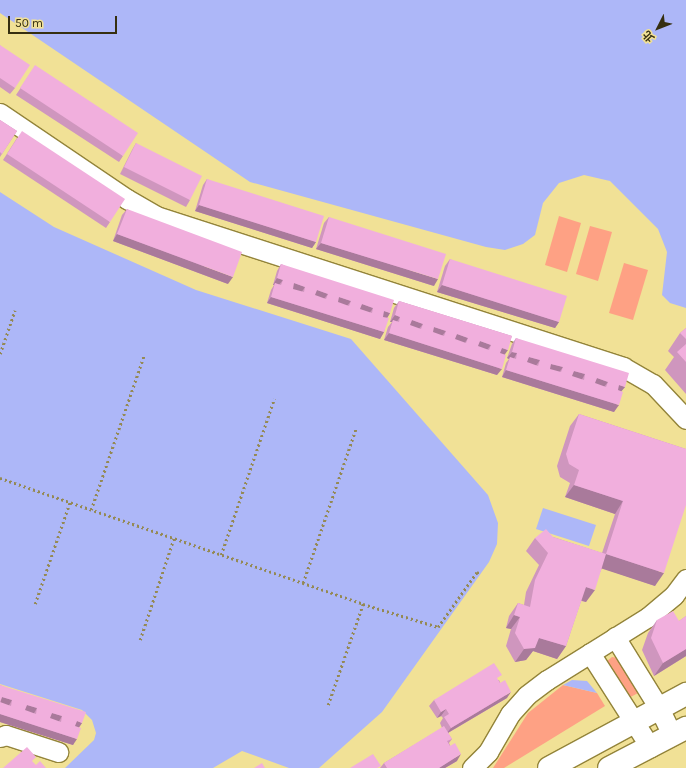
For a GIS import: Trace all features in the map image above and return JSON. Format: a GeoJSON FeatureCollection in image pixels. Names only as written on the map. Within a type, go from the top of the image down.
{"type":"FeatureCollection","features":[{"type":"Feature","properties":{"kind":"main road"},"geometry":{"type":"LineString","coordinates":[[549,768],[686,694]]}},
{"type":"Feature","properties":{"kind":"main road"},"geometry":{"type":"LineString","coordinates":[[609,768],[679,731]]}},
{"type":"Feature","properties":{"kind":"lane"},"geometry":{"type":"LineString","coordinates":[[0,113],[127,200],[156,216],[623,367],[653,384],[686,419]]}},
{"type":"Feature","properties":{"kind":"lane"},"geometry":{"type":"LineString","coordinates":[[472,768],[488,752],[510,714],[522,700],[547,680],[661,607],[686,579]]}},
{"type":"Feature","properties":{"kind":"lane"},"geometry":{"type":"LineString","coordinates":[[615,637],[659,708],[679,731]]}},
{"type":"Feature","properties":{"kind":"lane"},"geometry":{"type":"LineString","coordinates":[[590,653],[632,722],[650,747]]}},
{"type":"Feature","properties":{"kind":"lane"},"geometry":{"type":"LineString","coordinates":[[0,737],[6,735],[58,752]]}},
{"type":"Feature","properties":{"kind":"path"},"geometry":{"type":"LineString","coordinates":[[0,354],[15,310]]}},
{"type":"Feature","properties":{"kind":"path"},"geometry":{"type":"LineString","coordinates":[[92,510],[144,354]]}},
{"type":"Feature","properties":{"kind":"path"},"geometry":{"type":"LineString","coordinates":[[221,555],[274,399]]}},
{"type":"Feature","properties":{"kind":"path"},"geometry":{"type":"LineString","coordinates":[[303,583],[356,428]]}},
{"type":"Feature","properties":{"kind":"path"},"geometry":{"type":"LineString","coordinates":[[0,478],[363,604],[438,627],[477,572],[480,574]]}},
{"type":"Feature","properties":{"kind":"path"},"geometry":{"type":"LineString","coordinates":[[35,604],[70,502]]}},
{"type":"Feature","properties":{"kind":"path"},"geometry":{"type":"LineString","coordinates":[[140,640],[174,538]]}},
{"type":"Feature","properties":{"kind":"path"},"geometry":{"type":"LineString","coordinates":[[328,705],[363,604]]}},
{"type":"Feature","properties":{"kind":"shaded area"},"geometry":{"type":"Polygon","coordinates":[[[559,216],[581,223],[567,272],[545,265],[559,216]]]}},
{"type":"Feature","properties":{"kind":"shaded area"},"geometry":{"type":"Polygon","coordinates":[[[590,226],[612,232],[598,281],[576,274],[590,226]]]}},
{"type":"Feature","properties":{"kind":"shaded area"},"geometry":{"type":"Polygon","coordinates":[[[624,263],[648,270],[633,320],[609,313],[624,263]]]}},
{"type":"Feature","properties":{"kind":"shaded area"},"geometry":{"type":"Polygon","coordinates":[[[612,657],[618,658],[640,692],[625,700],[606,662],[612,657]]]}},
{"type":"Feature","properties":{"kind":"shaded area"},"geometry":{"type":"Polygon","coordinates":[[[563,685],[597,693],[605,706],[504,768],[493,768],[528,713],[563,685]]]}},
{"type":"Feature","properties":{"kind":"water"},"geometry":{"type":"Polygon","coordinates":[[[0,0],[686,0],[686,308],[670,303],[662,295],[667,252],[658,229],[610,181],[584,175],[559,183],[543,203],[535,235],[523,244],[505,250],[486,247],[250,182],[0,13],[0,0]]]}},
{"type":"Feature","properties":{"kind":"water"},"geometry":{"type":"Polygon","coordinates":[[[0,192],[54,227],[196,290],[351,339],[488,495],[498,523],[497,544],[489,562],[382,712],[319,768],[289,768],[242,751],[213,768],[65,768],[94,740],[96,733],[92,720],[82,710],[0,684],[0,192]]]}},
{"type":"Feature","properties":{"kind":"water"},"geometry":{"type":"Polygon","coordinates":[[[543,508],[596,525],[589,546],[536,529],[543,508]]]}},
{"type":"Feature","properties":{"kind":"water"},"geometry":{"type":"Polygon","coordinates":[[[572,680],[587,681],[597,693],[563,685],[572,680]]]}},
{"type":"Feature","properties":{"kind":"building"},"geometry":{"type":"Polygon","coordinates":[[[0,45],[30,65],[15,88],[0,78],[0,45]]]}},
{"type":"Feature","properties":{"kind":"building"},"geometry":{"type":"Polygon","coordinates":[[[35,65],[138,133],[123,156],[20,88],[35,65]]]}},
{"type":"Feature","properties":{"kind":"building"},"geometry":{"type":"Polygon","coordinates":[[[0,120],[17,131],[2,154],[0,152],[0,120]]]}},
{"type":"Feature","properties":{"kind":"building"},"geometry":{"type":"Polygon","coordinates":[[[22,131],[125,199],[110,222],[7,154],[22,131]]]}},
{"type":"Feature","properties":{"kind":"building"},"geometry":{"type":"Polygon","coordinates":[[[136,143],[202,176],[190,200],[124,167],[136,143]]]}},
{"type":"Feature","properties":{"kind":"building"},"geometry":{"type":"Polygon","coordinates":[[[207,179],[324,216],[316,242],[199,205],[207,179]]]}},
{"type":"Feature","properties":{"kind":"building"},"geometry":{"type":"Polygon","coordinates":[[[127,209],[242,252],[233,277],[117,234],[127,209]]]}},
{"type":"Feature","properties":{"kind":"building"},"geometry":{"type":"Polygon","coordinates":[[[329,217],[446,254],[438,279],[321,243],[329,217]]]}},
{"type":"Feature","properties":{"kind":"building"},"geometry":{"type":"Polygon","coordinates":[[[450,259],[567,296],[559,322],[442,285],[450,259]]]}},
{"type":"Feature","properties":{"kind":"building"},"geometry":{"type":"Polygon","coordinates":[[[281,264],[394,300],[390,313],[384,311],[383,317],[389,318],[384,332],[271,297],[275,283],[281,285],[283,280],[277,278],[281,264]],[[294,283],[293,289],[304,292],[305,287],[294,283]],[[317,290],[315,295],[326,299],[328,294],[317,290]],[[339,297],[338,302],[349,306],[351,301],[339,297]],[[362,304],[360,309],[372,313],[373,308],[362,304]]]}},
{"type":"Feature","properties":{"kind":"building"},"geometry":{"type":"Polygon","coordinates":[[[399,301],[512,336],[508,350],[502,348],[500,353],[506,355],[502,369],[389,333],[393,320],[399,322],[400,317],[395,315],[399,301]],[[412,320],[410,325],[421,329],[423,324],[412,320]],[[434,327],[433,332],[444,336],[446,331],[434,327]],[[457,334],[455,339],[466,343],[468,338],[457,334]],[[480,341],[478,346],[489,350],[491,345],[480,341]]]}},
{"type":"Feature","properties":{"kind":"building"},"geometry":{"type":"Polygon","coordinates":[[[686,328],[686,339],[680,333],[686,328]]]}},
{"type":"Feature","properties":{"kind":"building"},"geometry":{"type":"Polygon","coordinates":[[[516,338],[629,373],[625,387],[619,385],[618,390],[623,392],[619,405],[506,370],[510,357],[516,359],[517,353],[512,352],[516,338]],[[529,357],[527,362],[538,366],[540,360],[529,357]],[[551,364],[550,369],[561,372],[563,367],[551,364]],[[574,371],[572,376],[584,380],[585,374],[574,371]],[[597,378],[595,383],[606,387],[608,382],[597,378]]]}},
{"type":"Feature","properties":{"kind":"building"},"geometry":{"type":"Polygon","coordinates":[[[686,344],[686,362],[677,352],[686,344]]]}},
{"type":"Feature","properties":{"kind":"building"},"geometry":{"type":"Polygon","coordinates":[[[579,414],[686,449],[686,505],[664,573],[606,554],[623,501],[574,485],[579,470],[569,464],[566,454],[579,414]]]}},
{"type":"Feature","properties":{"kind":"building"},"geometry":{"type":"Polygon","coordinates":[[[546,529],[553,537],[606,554],[595,590],[586,587],[566,646],[539,638],[535,648],[524,649],[515,633],[520,617],[514,615],[518,603],[530,607],[535,580],[548,553],[535,538],[546,529]]]}},
{"type":"Feature","properties":{"kind":"building"},"geometry":{"type":"Polygon","coordinates":[[[673,611],[679,621],[686,616],[686,649],[663,663],[651,638],[657,620],[673,611]]]}},
{"type":"Feature","properties":{"kind":"building"},"geometry":{"type":"Polygon","coordinates":[[[494,663],[502,675],[497,678],[500,683],[505,680],[511,692],[451,728],[444,717],[449,714],[446,709],[441,712],[434,700],[494,663]]]}},
{"type":"Feature","properties":{"kind":"building"},"geometry":{"type":"Polygon","coordinates":[[[0,685],[86,712],[82,723],[77,721],[75,726],[81,728],[77,739],[0,714],[0,685]],[[2,697],[0,702],[11,706],[12,700],[2,697]],[[27,705],[25,710],[36,714],[37,708],[27,705]],[[52,713],[50,718],[61,722],[62,716],[52,713]]]}},
{"type":"Feature","properties":{"kind":"building"},"geometry":{"type":"Polygon","coordinates":[[[444,726],[452,739],[447,741],[450,746],[455,743],[461,754],[439,768],[387,768],[384,763],[444,726]]]}},
{"type":"Feature","properties":{"kind":"building"},"geometry":{"type":"Polygon","coordinates":[[[27,747],[36,757],[32,761],[36,765],[40,761],[46,768],[3,768],[27,747]]]}},
{"type":"Feature","properties":{"kind":"building"},"geometry":{"type":"Polygon","coordinates":[[[373,754],[381,766],[377,768],[350,768],[373,754]]]}},
{"type":"Feature","properties":{"kind":"building"},"geometry":{"type":"Polygon","coordinates":[[[262,763],[265,768],[254,768],[262,763]]]}}]}
